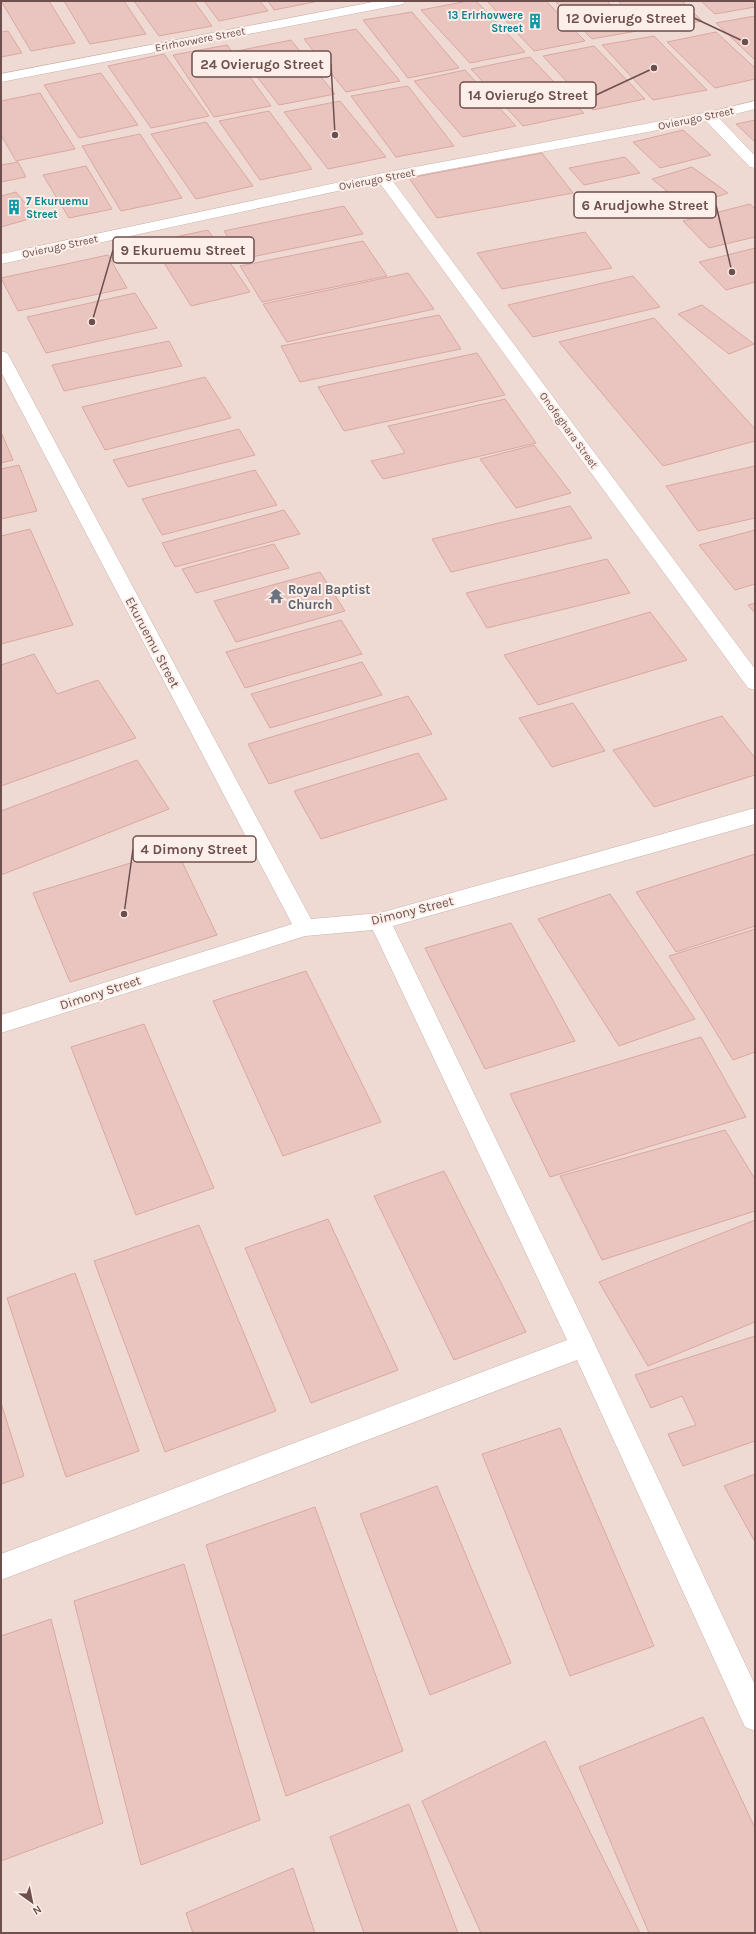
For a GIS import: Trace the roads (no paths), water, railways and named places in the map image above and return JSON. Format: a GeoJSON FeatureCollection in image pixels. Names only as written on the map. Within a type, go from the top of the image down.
{"type":"FeatureCollection","features":[{"type":"Feature","properties":{"kind":"street","name":"Erirhovwere Street"},"geometry":{"type":"LineString","coordinates":[[1,78],[398,1]]}},
{"type":"Feature","properties":{"kind":"street","name":"Ovierugo Street"},"geometry":{"type":"LineString","coordinates":[[1,259],[383,177],[709,116],[755,105]]}},
{"type":"Feature","properties":{"kind":"street"},"geometry":{"type":"LineString","coordinates":[[709,116],[755,164]]}},
{"type":"Feature","properties":{"kind":"street","name":"Onofeghara Street"},"geometry":{"type":"LineString","coordinates":[[383,177],[755,683]]}},
{"type":"Feature","properties":{"kind":"street","name":"Ekuruemu Street"},"geometry":{"type":"LineString","coordinates":[[1,356],[304,928]]}},
{"type":"Feature","properties":{"kind":"street","name":"Dimony Street"},"geometry":{"type":"LineString","coordinates":[[1,1024],[304,928],[380,920],[755,816]]}},
{"type":"Feature","properties":{"kind":"street"},"geometry":{"type":"LineString","coordinates":[[380,920],[583,1346],[755,1717]]}},
{"type":"Feature","properties":{"kind":"street"},"geometry":{"type":"LineString","coordinates":[[1,1567],[583,1346]]}},
{"type":"Feature","properties":{"kind":"place","name":"13 Erirhovwere Street"},"geometry":{"type":"Point","coordinates":[535,21]}},
{"type":"Feature","properties":{"kind":"place","name":"12 Ovierugo Street"},"geometry":{"type":"Point","coordinates":[745,42]}},
{"type":"Feature","properties":{"kind":"place","name":"14 Ovierugo Street"},"geometry":{"type":"Point","coordinates":[654,68]}},
{"type":"Feature","properties":{"kind":"place","name":"24 Ovierugo Street"},"geometry":{"type":"Point","coordinates":[335,135]}},
{"type":"Feature","properties":{"kind":"place","name":"7 Ekuruemu Street"},"geometry":{"type":"Point","coordinates":[14,207]}},
{"type":"Feature","properties":{"kind":"place","name":"6 Arudjowhe Street"},"geometry":{"type":"Point","coordinates":[732,272]}},
{"type":"Feature","properties":{"kind":"place","name":"9 Ekuruemu Street"},"geometry":{"type":"Point","coordinates":[92,322]}},
{"type":"Feature","properties":{"kind":"place","name":"Royal Baptist Church"},"geometry":{"type":"Point","coordinates":[276,596]}},
{"type":"Feature","properties":{"kind":"place","name":"4 Dimony Street"},"geometry":{"type":"Point","coordinates":[124,914]}}]}
